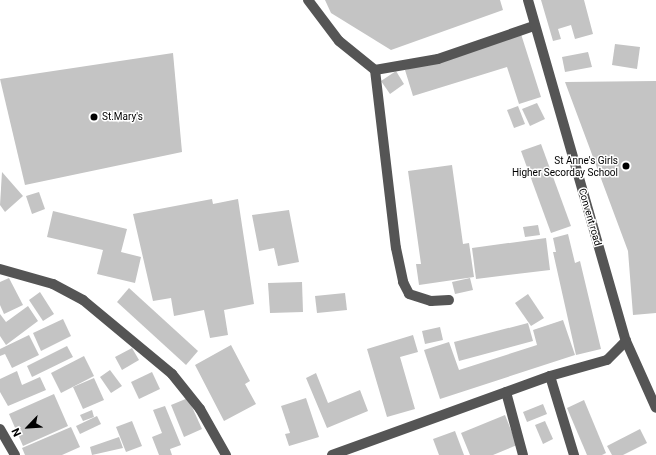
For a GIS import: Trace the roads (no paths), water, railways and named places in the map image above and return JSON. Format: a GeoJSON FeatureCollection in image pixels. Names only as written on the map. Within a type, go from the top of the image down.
{"type":"FeatureCollection","features":[{"type":"Feature","properties":{"kind":"street"},"geometry":{"type":"LineString","coordinates":[[308,0],[339,41],[375,70],[396,248],[403,282],[410,294],[431,301],[449,300]]}},
{"type":"Feature","properties":{"kind":"street","name":"Convent road"},"geometry":{"type":"LineString","coordinates":[[528,0],[534,26],[626,342],[656,408]]}},
{"type":"Feature","properties":{"kind":"street"},"geometry":{"type":"LineString","coordinates":[[375,70],[438,59],[534,26]]}},
{"type":"Feature","properties":{"kind":"street"},"geometry":{"type":"LineString","coordinates":[[0,269],[53,284],[83,300],[172,374],[200,409],[226,455]]}},
{"type":"Feature","properties":{"kind":"street"},"geometry":{"type":"LineString","coordinates":[[332,455],[550,376],[607,360],[626,342]]}},
{"type":"Feature","properties":{"kind":"street"},"geometry":{"type":"LineString","coordinates":[[550,376],[574,455]]}},
{"type":"Feature","properties":{"kind":"street"},"geometry":{"type":"LineString","coordinates":[[506,392],[523,455]]}},
{"type":"Feature","properties":{"kind":"street"},"geometry":{"type":"LineString","coordinates":[[0,429],[15,455]]}},
{"type":"Feature","properties":{"kind":"place","name":"St.Mary's"},"geometry":{"type":"Point","coordinates":[94,117]}},
{"type":"Feature","properties":{"kind":"place","name":"St Anne's Girls Higher Secorday School"},"geometry":{"type":"Point","coordinates":[626,166]}}]}
